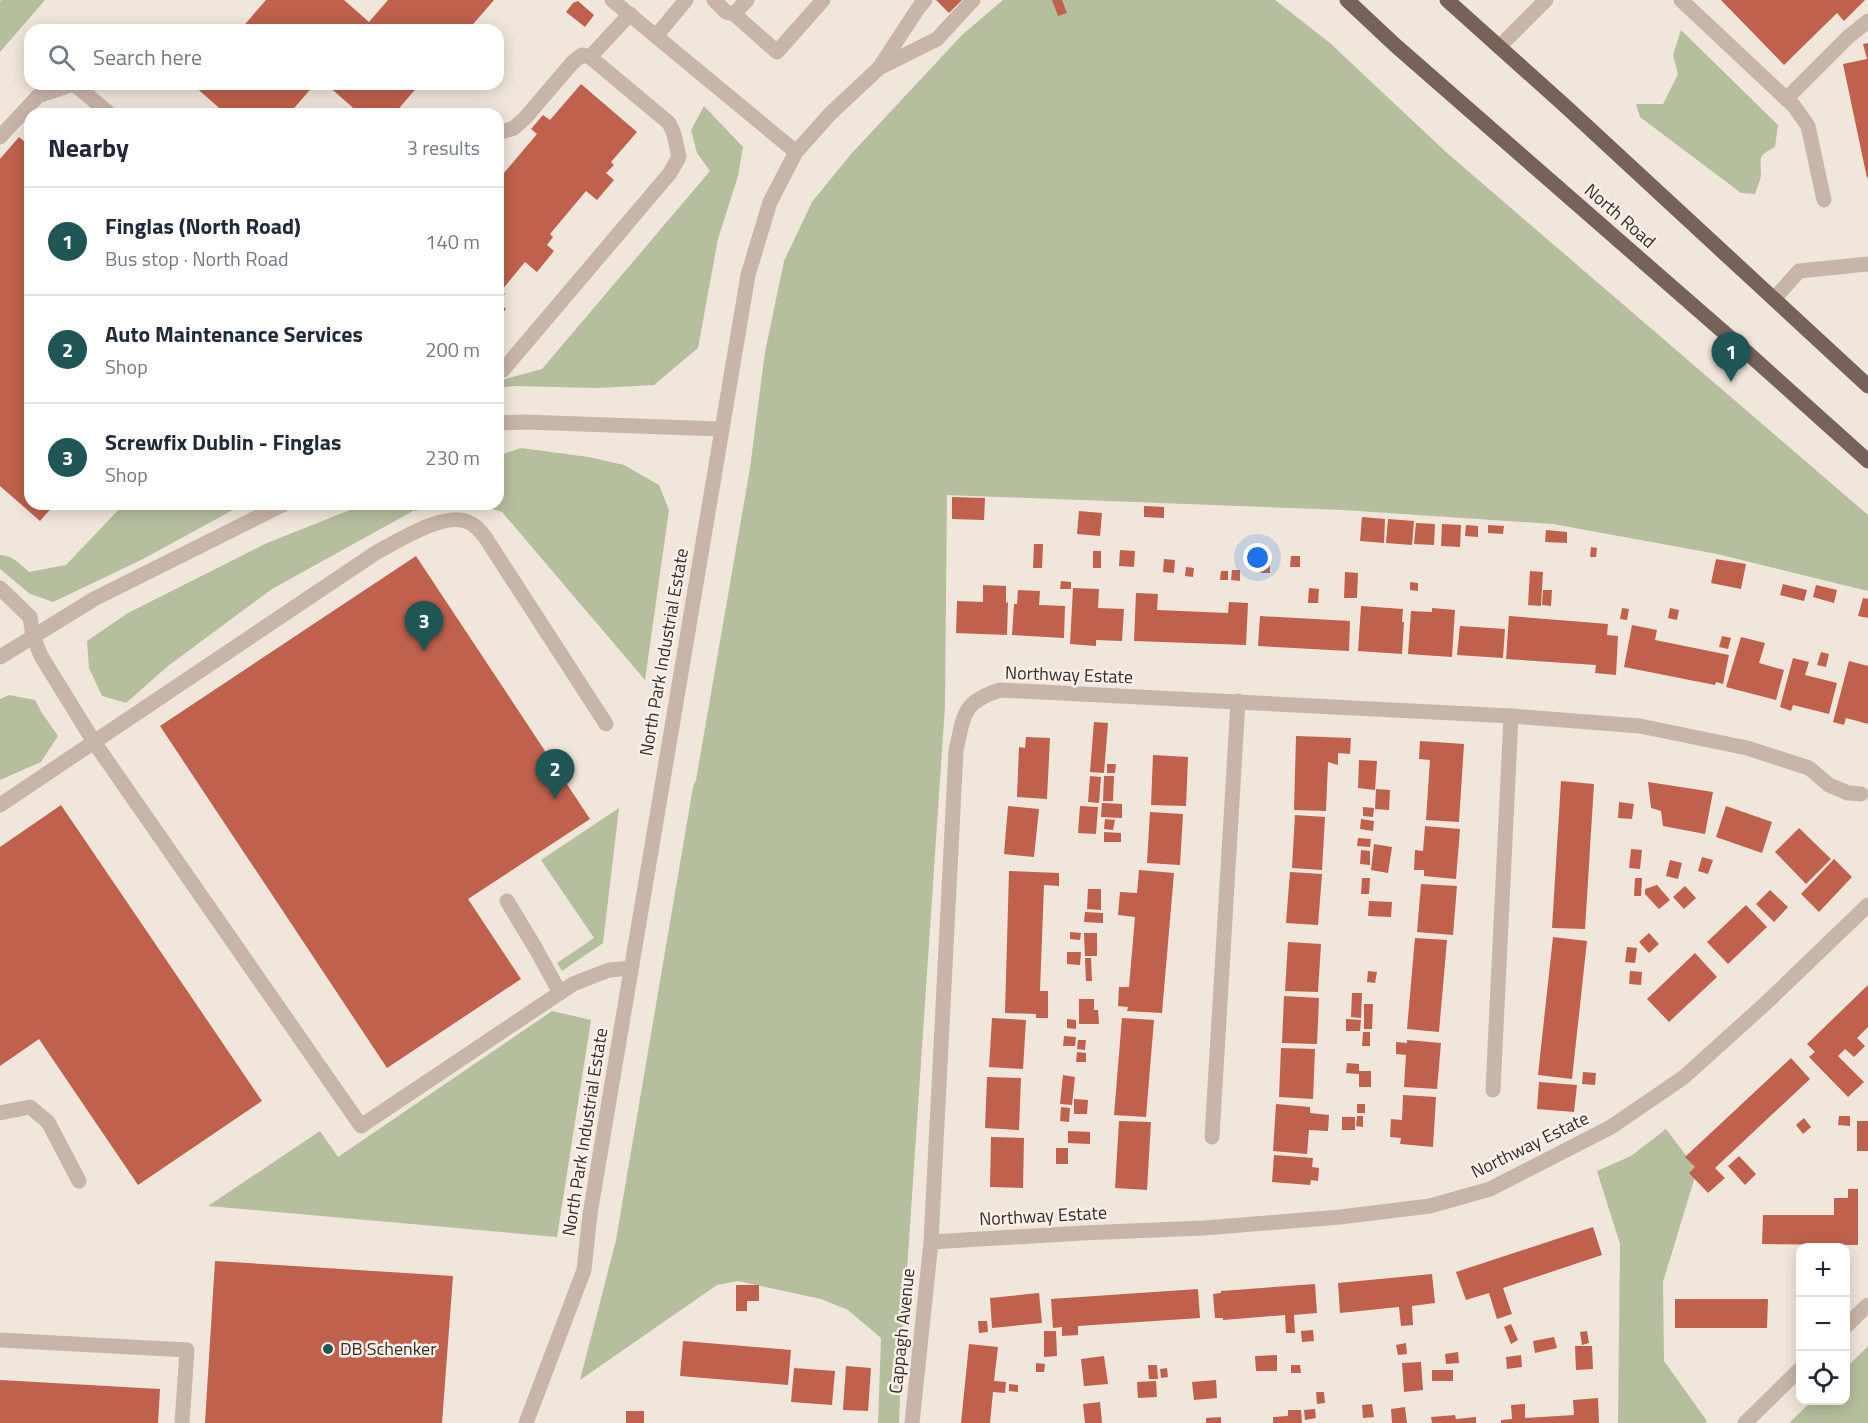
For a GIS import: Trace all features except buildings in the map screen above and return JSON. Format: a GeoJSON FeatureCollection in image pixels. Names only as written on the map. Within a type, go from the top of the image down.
{"type":"FeatureCollection","features":[{"type":"Feature","properties":{"kind":"main road","name":"North Road"},"geometry":{"type":"LineString","coordinates":[[1347,0],[1395,45],[1868,461]]}},
{"type":"Feature","properties":{"kind":"main road"},"geometry":{"type":"LineString","coordinates":[[1447,0],[1868,386]]}},
{"type":"Feature","properties":{"kind":"street"},"geometry":{"type":"LineString","coordinates":[[612,0],[796,152]]}},
{"type":"Feature","properties":{"kind":"street"},"geometry":{"type":"LineString","coordinates":[[656,36],[686,0]]}},
{"type":"Feature","properties":{"kind":"street"},"geometry":{"type":"LineString","coordinates":[[714,0],[726,12],[734,14],[777,52],[823,0]]}},
{"type":"Feature","properties":{"kind":"street"},"geometry":{"type":"LineString","coordinates":[[734,14],[747,0]]}},
{"type":"Feature","properties":{"kind":"street","name":"North Park Industrial Estate"},"geometry":{"type":"LineString","coordinates":[[526,1423],[584,1270],[590,1214],[748,275],[770,202],[796,152],[830,114],[879,68],[925,0]]}},
{"type":"Feature","properties":{"kind":"street","name":"North Park Industrial Estate"},"geometry":{"type":"LineString","coordinates":[[879,68],[937,39],[973,0]]}},
{"type":"Feature","properties":{"kind":"street"},"geometry":{"type":"LineString","coordinates":[[1499,47],[1546,0]]}},
{"type":"Feature","properties":{"kind":"street"},"geometry":{"type":"LineString","coordinates":[[1681,0],[1794,106],[1808,126],[1824,200]]}},
{"type":"Feature","properties":{"kind":"street"},"geometry":{"type":"LineString","coordinates":[[590,57],[630,14]]}},
{"type":"Feature","properties":{"kind":"street"},"geometry":{"type":"LineString","coordinates":[[1786,99],[1848,37],[1868,21]]}},
{"type":"Feature","properties":{"kind":"street"},"geometry":{"type":"LineString","coordinates":[[504,131],[514,128],[525,118],[573,62],[582,55],[590,57],[669,123],[679,157],[670,173],[504,369]]}},
{"type":"Feature","properties":{"kind":"street"},"geometry":{"type":"LineString","coordinates":[[27,108],[38,96],[56,90]]}},
{"type":"Feature","properties":{"kind":"street"},"geometry":{"type":"LineString","coordinates":[[81,90],[103,108]]}},
{"type":"Feature","properties":{"kind":"street"},"geometry":{"type":"LineString","coordinates":[[0,137],[24,111]]}},
{"type":"Feature","properties":{"kind":"street"},"geometry":{"type":"LineString","coordinates":[[1774,299],[1799,271],[1868,264]]}},
{"type":"Feature","properties":{"kind":"street"},"geometry":{"type":"LineString","coordinates":[[504,423],[721,429]]}},
{"type":"Feature","properties":{"kind":"street"},"geometry":{"type":"LineString","coordinates":[[0,657],[94,599],[272,510]]}},
{"type":"Feature","properties":{"kind":"street"},"geometry":{"type":"LineString","coordinates":[[0,805],[377,552],[412,533],[442,521],[456,519],[467,521],[477,527],[485,537],[606,724]]}},
{"type":"Feature","properties":{"kind":"street"},"geometry":{"type":"LineString","coordinates":[[0,588],[30,617],[33,636],[41,656],[94,742],[361,1126],[573,984],[609,970],[631,968]]}},
{"type":"Feature","properties":{"kind":"street","name":"Northway Estate"},"geometry":{"type":"LineString","coordinates":[[1861,794],[1848,793],[1829,785],[1809,768],[1747,748],[1640,726],[1511,716],[1238,701],[1000,690],[985,695],[970,704],[963,719],[956,751],[931,1242],[1204,1228],[1340,1217],[1430,1206],[1490,1189],[1611,1127],[1684,1077],[1766,1003],[1868,905]]}},
{"type":"Feature","properties":{"kind":"street"},"geometry":{"type":"LineString","coordinates":[[1212,1137],[1238,701]]}},
{"type":"Feature","properties":{"kind":"street"},"geometry":{"type":"LineString","coordinates":[[1493,1090],[1511,716]]}},
{"type":"Feature","properties":{"kind":"street"},"geometry":{"type":"LineString","coordinates":[[507,900],[560,993]]}},
{"type":"Feature","properties":{"kind":"street"},"geometry":{"type":"LineString","coordinates":[[0,1113],[30,1107],[48,1122],[79,1181]]}},
{"type":"Feature","properties":{"kind":"street","name":"Cappagh Avenue"},"geometry":{"type":"LineString","coordinates":[[912,1423],[931,1242]]}},
{"type":"Feature","properties":{"kind":"street"},"geometry":{"type":"LineString","coordinates":[[1850,1321],[1868,1305]]}},
{"type":"Feature","properties":{"kind":"street"},"geometry":{"type":"LineString","coordinates":[[0,1340],[188,1350],[182,1423]]}},
{"type":"Feature","properties":{"kind":"street"},"geometry":{"type":"LineString","coordinates":[[1745,1423],[1796,1374]]}},
{"type":"Feature","properties":{"kind":"green space"},"geometry":{"type":"Polygon","coordinates":[[[45,0],[0,52],[0,1],[45,0]]]}},
{"type":"Feature","properties":{"kind":"green space"},"geometry":{"type":"Polygon","coordinates":[[[1003,0],[1275,0],[1330,43],[1447,153],[1868,515],[1868,591],[1717,554],[1553,524],[1343,510],[947,495],[945,706],[902,1345],[899,1423],[878,1423],[881,1338],[848,1310],[821,1299],[738,1281],[717,1285],[580,1380],[616,1240],[750,468],[765,352],[784,261],[812,202],[851,154],[963,34],[1003,0]]]}},
{"type":"Feature","properties":{"kind":"green space"},"geometry":{"type":"Polygon","coordinates":[[[1681,30],[1778,125],[1775,147],[1761,157],[1761,176],[1755,194],[1741,193],[1640,117],[1636,104],[1663,104],[1678,74],[1673,55],[1681,30]]]}},
{"type":"Feature","properties":{"kind":"green space"},"geometry":{"type":"Polygon","coordinates":[[[704,106],[743,147],[738,176],[718,239],[698,348],[654,385],[597,388],[504,387],[504,379],[542,369],[710,171],[697,153],[691,130],[704,106]]]}},
{"type":"Feature","properties":{"kind":"green space"},"geometry":{"type":"Polygon","coordinates":[[[521,448],[589,457],[624,465],[659,485],[669,510],[645,680],[502,512],[495,510],[504,510],[504,454],[521,448]]]}},
{"type":"Feature","properties":{"kind":"green space"},"geometry":{"type":"Polygon","coordinates":[[[118,510],[233,510],[141,560],[53,602],[30,594],[0,569],[0,555],[12,558],[29,572],[66,565],[118,510]]]}},
{"type":"Feature","properties":{"kind":"green space"},"geometry":{"type":"Polygon","coordinates":[[[350,510],[420,510],[413,511],[272,589],[168,666],[126,703],[102,696],[89,668],[87,641],[128,613],[267,543],[350,510]]]}},
{"type":"Feature","properties":{"kind":"green space"},"geometry":{"type":"Polygon","coordinates":[[[9,695],[35,700],[58,736],[41,762],[0,780],[0,699],[9,695]]]}},
{"type":"Feature","properties":{"kind":"green space"},"geometry":{"type":"Polygon","coordinates":[[[619,808],[603,943],[562,971],[557,963],[594,938],[541,860],[619,808]]]}},
{"type":"Feature","properties":{"kind":"green space"},"geometry":{"type":"Polygon","coordinates":[[[552,1011],[591,1020],[557,1237],[208,1206],[320,1131],[338,1157],[552,1011]]]}},
{"type":"Feature","properties":{"kind":"green space"},"geometry":{"type":"Polygon","coordinates":[[[1666,1129],[1697,1170],[1663,1282],[1664,1361],[1707,1421],[1705,1423],[1618,1423],[1620,1244],[1597,1171],[1631,1156],[1666,1129]]]}},
{"type":"Feature","properties":{"kind":"green space"},"geometry":{"type":"Polygon","coordinates":[[[1868,1346],[1868,1423],[1789,1423],[1808,1405],[1850,1405],[1850,1364],[1868,1346]]]}},
{"type":"Feature","properties":{"kind":"place","name":"Finglas (North Road)"},"geometry":{"type":"Point","coordinates":[1731,382]}},
{"type":"Feature","properties":{"kind":"place","name":"Screwfix Dublin - Finglas"},"geometry":{"type":"Point","coordinates":[424,651]}},
{"type":"Feature","properties":{"kind":"place","name":"Auto Maintenance Services"},"geometry":{"type":"Point","coordinates":[555,799]}},
{"type":"Feature","properties":{"kind":"place","name":"DB Schenker"},"geometry":{"type":"Point","coordinates":[328,1349]}}]}
